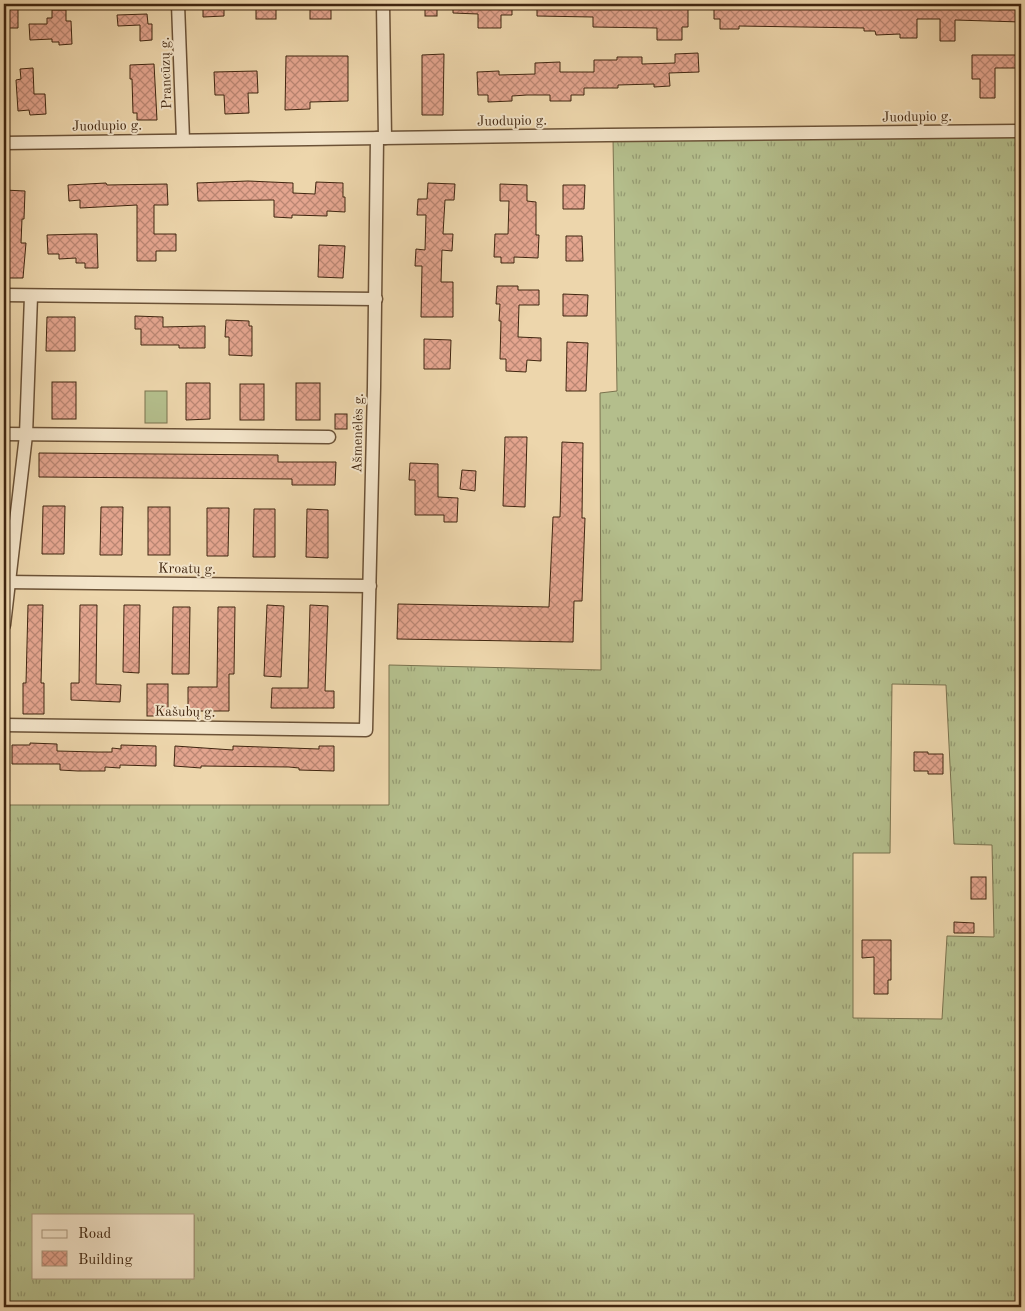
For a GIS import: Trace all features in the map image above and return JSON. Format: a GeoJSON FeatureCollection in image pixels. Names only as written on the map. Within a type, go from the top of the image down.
{"type":"FeatureCollection","features":[{"type":"Feature","properties":{"kind":"street","name":"Prancūzų g."},"geometry":{"type":"LineString","coordinates":[[178,4],[184,140]]}},
{"type":"Feature","properties":{"kind":"street","name":"Ašmenėlės g."},"geometry":{"type":"LineString","coordinates":[[366,730],[383,4]]}},
{"type":"Feature","properties":{"kind":"street","name":"Juodupio g."},"geometry":{"type":"LineString","coordinates":[[4,143],[1021,131]]}},
{"type":"Feature","properties":{"kind":"street"},"geometry":{"type":"LineString","coordinates":[[4,295],[376,299]]}},
{"type":"Feature","properties":{"kind":"street"},"geometry":{"type":"LineString","coordinates":[[4,625],[6,582],[26,434],[31,296]]}},
{"type":"Feature","properties":{"kind":"street"},"geometry":{"type":"LineString","coordinates":[[4,434],[329,437]]}},
{"type":"Feature","properties":{"kind":"street","name":"Kroatų g."},"geometry":{"type":"LineString","coordinates":[[6,582],[370,586]]}},
{"type":"Feature","properties":{"kind":"street","name":"Kašubų g."},"geometry":{"type":"LineString","coordinates":[[4,725],[366,730]]}},
{"type":"Feature","properties":{"kind":"green space"},"geometry":{"type":"Polygon","coordinates":[[[1021,136],[1021,1307],[4,1307],[4,805],[389,805],[389,665],[601,670],[600,393],[617,391],[613,138],[1021,136]],[[892,684],[890,853],[853,853],[853,1018],[942,1019],[947,936],[994,937],[992,845],[954,844],[946,685],[892,684]]]}},
{"type":"Feature","properties":{"kind":"green space"},"geometry":{"type":"Polygon","coordinates":[[[145,391],[167,391],[167,423],[145,423],[145,391]]]}},
{"type":"Feature","properties":{"kind":"building"},"geometry":{"type":"Polygon","coordinates":[[[203,4],[224,4],[224,16],[203,17],[203,4]]]}},
{"type":"Feature","properties":{"kind":"building"},"geometry":{"type":"Polygon","coordinates":[[[256,4],[276,4],[276,19],[256,19],[256,4]]]}},
{"type":"Feature","properties":{"kind":"building"},"geometry":{"type":"Polygon","coordinates":[[[310,4],[331,4],[331,19],[310,19],[310,4]]]}},
{"type":"Feature","properties":{"kind":"building"},"geometry":{"type":"Polygon","coordinates":[[[425,4],[437,4],[437,16],[425,16],[425,4]]]}},
{"type":"Feature","properties":{"kind":"building"},"geometry":{"type":"Polygon","coordinates":[[[453,4],[512,4],[512,15],[501,15],[501,28],[478,28],[478,14],[453,13],[453,4]]]}},
{"type":"Feature","properties":{"kind":"building"},"geometry":{"type":"Polygon","coordinates":[[[537,4],[688,4],[688,27],[682,27],[682,40],[657,40],[657,28],[593,27],[593,17],[537,16],[537,4]]]}},
{"type":"Feature","properties":{"kind":"building"},"geometry":{"type":"Polygon","coordinates":[[[714,4],[1021,4],[1021,22],[955,20],[955,41],[940,41],[940,19],[917,19],[917,38],[900,38],[900,34],[876,35],[875,31],[864,31],[864,28],[739,26],[739,29],[720,29],[720,19],[714,19],[714,4]]]}},
{"type":"Feature","properties":{"kind":"building"},"geometry":{"type":"Polygon","coordinates":[[[18,9],[18,28],[6,28],[5,10],[18,9]]]}},
{"type":"Feature","properties":{"kind":"building"},"geometry":{"type":"Polygon","coordinates":[[[52,10],[66,10],[66,21],[71,21],[72,44],[59,45],[59,42],[52,42],[52,39],[30,40],[29,24],[47,24],[47,18],[52,18],[52,10]]]}},
{"type":"Feature","properties":{"kind":"building"},"geometry":{"type":"Polygon","coordinates":[[[147,14],[148,24],[152,24],[152,40],[140,41],[140,25],[118,26],[117,15],[147,14]]]}},
{"type":"Feature","properties":{"kind":"building"},"geometry":{"type":"Polygon","coordinates":[[[698,53],[699,72],[669,73],[670,86],[654,87],[654,84],[618,85],[618,88],[584,88],[584,95],[571,95],[571,101],[550,101],[550,95],[527,95],[512,96],[512,101],[488,102],[488,95],[478,95],[477,72],[499,71],[499,75],[535,74],[535,63],[560,62],[560,72],[594,72],[594,60],[617,60],[617,57],[642,57],[642,64],[675,63],[675,54],[698,53]]]}},
{"type":"Feature","properties":{"kind":"building"},"geometry":{"type":"Polygon","coordinates":[[[444,54],[443,115],[422,115],[422,55],[444,54]]]}},
{"type":"Feature","properties":{"kind":"building"},"geometry":{"type":"Polygon","coordinates":[[[972,55],[1021,55],[1021,68],[995,68],[995,98],[980,98],[980,79],[972,79],[972,55]]]}},
{"type":"Feature","properties":{"kind":"building"},"geometry":{"type":"Polygon","coordinates":[[[286,56],[348,56],[348,101],[310,102],[310,109],[285,110],[286,56]]]}},
{"type":"Feature","properties":{"kind":"building"},"geometry":{"type":"Polygon","coordinates":[[[154,64],[157,120],[137,120],[137,113],[133,113],[130,65],[154,64]]]}},
{"type":"Feature","properties":{"kind":"building"},"geometry":{"type":"Polygon","coordinates":[[[33,68],[34,94],[45,94],[46,114],[30,115],[29,110],[18,111],[16,80],[21,79],[20,69],[33,68]]]}},
{"type":"Feature","properties":{"kind":"building"},"geometry":{"type":"Polygon","coordinates":[[[257,71],[258,93],[248,93],[249,113],[225,114],[224,95],[215,95],[214,72],[257,71]]]}},
{"type":"Feature","properties":{"kind":"building"},"geometry":{"type":"Polygon","coordinates":[[[248,181],[293,183],[293,193],[315,194],[316,182],[343,183],[345,212],[327,211],[327,216],[292,215],[292,218],[274,217],[274,200],[198,201],[197,183],[248,181]]]}},
{"type":"Feature","properties":{"kind":"building"},"geometry":{"type":"Polygon","coordinates":[[[106,183],[107,185],[167,184],[168,205],[154,205],[154,234],[176,234],[176,251],[156,251],[156,261],[137,261],[137,205],[80,208],[80,200],[69,201],[68,185],[106,183]]]}},
{"type":"Feature","properties":{"kind":"building"},"geometry":{"type":"Polygon","coordinates":[[[428,183],[455,184],[454,200],[445,200],[443,234],[453,234],[452,251],[442,250],[441,282],[453,282],[453,317],[421,317],[422,266],[415,266],[416,249],[425,250],[426,215],[417,215],[418,199],[427,199],[428,183]]]}},
{"type":"Feature","properties":{"kind":"building"},"geometry":{"type":"Polygon","coordinates":[[[500,184],[527,185],[527,201],[536,202],[536,235],[539,235],[538,258],[514,257],[514,263],[501,263],[501,257],[494,257],[495,234],[508,234],[509,201],[500,201],[500,184]]]}},
{"type":"Feature","properties":{"kind":"building"},"geometry":{"type":"Polygon","coordinates":[[[563,185],[585,185],[584,209],[563,209],[563,185]]]}},
{"type":"Feature","properties":{"kind":"building"},"geometry":{"type":"Polygon","coordinates":[[[4,190],[25,191],[21,243],[26,243],[23,278],[4,278],[4,190]]]}},
{"type":"Feature","properties":{"kind":"building"},"geometry":{"type":"Polygon","coordinates":[[[97,234],[98,268],[85,268],[85,263],[76,263],[76,258],[59,259],[59,254],[48,254],[47,235],[97,234]]]}},
{"type":"Feature","properties":{"kind":"building"},"geometry":{"type":"Polygon","coordinates":[[[566,236],[582,236],[583,261],[566,261],[566,236]]]}},
{"type":"Feature","properties":{"kind":"building"},"geometry":{"type":"Polygon","coordinates":[[[319,245],[345,246],[343,278],[318,277],[319,245]]]}},
{"type":"Feature","properties":{"kind":"building"},"geometry":{"type":"Polygon","coordinates":[[[497,286],[518,286],[518,290],[539,290],[539,305],[519,305],[518,337],[541,338],[541,361],[527,360],[526,372],[506,371],[506,359],[500,359],[501,321],[499,321],[500,304],[496,304],[497,286]]]}},
{"type":"Feature","properties":{"kind":"building"},"geometry":{"type":"Polygon","coordinates":[[[563,294],[588,295],[587,316],[563,316],[563,294]]]}},
{"type":"Feature","properties":{"kind":"building"},"geometry":{"type":"Polygon","coordinates":[[[135,316],[163,317],[163,327],[205,326],[205,348],[179,348],[179,345],[141,345],[141,329],[135,329],[135,316]]]}},
{"type":"Feature","properties":{"kind":"building"},"geometry":{"type":"Polygon","coordinates":[[[47,317],[75,317],[75,351],[46,351],[47,317]]]}},
{"type":"Feature","properties":{"kind":"building"},"geometry":{"type":"Polygon","coordinates":[[[226,320],[249,321],[249,326],[252,326],[252,356],[229,355],[229,337],[225,337],[226,320]]]}},
{"type":"Feature","properties":{"kind":"building"},"geometry":{"type":"Polygon","coordinates":[[[424,339],[451,340],[450,369],[424,369],[424,339]]]}},
{"type":"Feature","properties":{"kind":"building"},"geometry":{"type":"Polygon","coordinates":[[[567,342],[588,343],[586,391],[566,391],[567,342]]]}},
{"type":"Feature","properties":{"kind":"building"},"geometry":{"type":"Polygon","coordinates":[[[52,382],[76,382],[76,419],[52,419],[52,382]]]}},
{"type":"Feature","properties":{"kind":"building"},"geometry":{"type":"Polygon","coordinates":[[[186,383],[210,383],[210,419],[186,420],[186,383]]]}},
{"type":"Feature","properties":{"kind":"building"},"geometry":{"type":"Polygon","coordinates":[[[296,383],[320,383],[320,420],[296,420],[296,383]]]}},
{"type":"Feature","properties":{"kind":"building"},"geometry":{"type":"Polygon","coordinates":[[[240,384],[264,384],[264,420],[240,420],[240,384]]]}},
{"type":"Feature","properties":{"kind":"building"},"geometry":{"type":"Polygon","coordinates":[[[335,414],[347,414],[347,429],[335,429],[335,414]]]}},
{"type":"Feature","properties":{"kind":"building"},"geometry":{"type":"Polygon","coordinates":[[[505,437],[527,437],[525,507],[503,506],[505,437]]]}},
{"type":"Feature","properties":{"kind":"building"},"geometry":{"type":"Polygon","coordinates":[[[562,442],[583,443],[582,518],[585,518],[582,601],[574,601],[573,642],[397,639],[398,604],[549,607],[553,517],[560,517],[562,442]]]}},
{"type":"Feature","properties":{"kind":"building"},"geometry":{"type":"Polygon","coordinates":[[[39,453],[278,455],[278,462],[336,462],[335,485],[292,485],[292,479],[39,477],[39,453]]]}},
{"type":"Feature","properties":{"kind":"building"},"geometry":{"type":"Polygon","coordinates":[[[410,463],[438,464],[438,497],[458,498],[457,522],[444,522],[444,515],[415,515],[415,480],[409,480],[410,463]]]}},
{"type":"Feature","properties":{"kind":"building"},"geometry":{"type":"Polygon","coordinates":[[[462,470],[476,471],[475,491],[460,489],[462,470]]]}},
{"type":"Feature","properties":{"kind":"building"},"geometry":{"type":"Polygon","coordinates":[[[43,506],[65,506],[64,554],[42,554],[43,506]]]}},
{"type":"Feature","properties":{"kind":"building"},"geometry":{"type":"Polygon","coordinates":[[[101,507],[123,507],[122,555],[100,555],[101,507]]]}},
{"type":"Feature","properties":{"kind":"building"},"geometry":{"type":"Polygon","coordinates":[[[148,507],[170,507],[170,555],[148,555],[148,507]]]}},
{"type":"Feature","properties":{"kind":"building"},"geometry":{"type":"Polygon","coordinates":[[[207,508],[229,508],[228,556],[207,556],[207,508]]]}},
{"type":"Feature","properties":{"kind":"building"},"geometry":{"type":"Polygon","coordinates":[[[254,509],[275,509],[275,557],[253,557],[254,509]]]}},
{"type":"Feature","properties":{"kind":"building"},"geometry":{"type":"Polygon","coordinates":[[[307,509],[328,510],[328,558],[306,557],[307,509]]]}},
{"type":"Feature","properties":{"kind":"building"},"geometry":{"type":"Polygon","coordinates":[[[28,605],[43,605],[41,683],[44,683],[44,714],[23,714],[23,683],[26,683],[28,605]]]}},
{"type":"Feature","properties":{"kind":"building"},"geometry":{"type":"Polygon","coordinates":[[[80,605],[97,605],[96,684],[121,685],[120,702],[71,700],[71,683],[79,683],[80,605]]]}},
{"type":"Feature","properties":{"kind":"building"},"geometry":{"type":"Polygon","coordinates":[[[124,605],[140,605],[139,673],[123,672],[124,605]]]}},
{"type":"Feature","properties":{"kind":"building"},"geometry":{"type":"Polygon","coordinates":[[[267,605],[284,606],[281,677],[264,676],[267,605]]]}},
{"type":"Feature","properties":{"kind":"building"},"geometry":{"type":"Polygon","coordinates":[[[310,605],[328,606],[325,691],[334,691],[334,708],[271,708],[272,688],[308,688],[310,605]]]}},
{"type":"Feature","properties":{"kind":"building"},"geometry":{"type":"Polygon","coordinates":[[[173,607],[190,607],[189,674],[172,674],[173,607]]]}},
{"type":"Feature","properties":{"kind":"building"},"geometry":{"type":"Polygon","coordinates":[[[218,607],[235,607],[234,674],[229,674],[229,711],[188,711],[188,687],[217,687],[218,607]]]}},
{"type":"Feature","properties":{"kind":"building"},"geometry":{"type":"Polygon","coordinates":[[[147,684],[168,684],[168,716],[147,716],[147,684]]]}},
{"type":"Feature","properties":{"kind":"building"},"geometry":{"type":"Polygon","coordinates":[[[30,743],[57,744],[57,751],[97,752],[112,752],[112,748],[121,749],[121,745],[156,746],[156,766],[120,765],[120,768],[105,767],[105,771],[78,771],[60,770],[60,764],[12,764],[12,745],[30,745],[30,743]]]}},
{"type":"Feature","properties":{"kind":"building"},"geometry":{"type":"Polygon","coordinates":[[[175,746],[233,750],[233,746],[319,749],[319,746],[334,746],[334,771],[299,770],[299,768],[289,767],[201,766],[201,768],[174,766],[175,746]]]}},
{"type":"Feature","properties":{"kind":"building"},"geometry":{"type":"Polygon","coordinates":[[[914,752],[943,754],[943,774],[928,774],[928,771],[914,771],[914,752]]]}},
{"type":"Feature","properties":{"kind":"building"},"geometry":{"type":"Polygon","coordinates":[[[971,877],[986,877],[986,899],[971,899],[971,877]]]}},
{"type":"Feature","properties":{"kind":"building"},"geometry":{"type":"Polygon","coordinates":[[[954,922],[974,923],[974,933],[954,933],[954,922]]]}},
{"type":"Feature","properties":{"kind":"building"},"geometry":{"type":"Polygon","coordinates":[[[862,940],[891,940],[891,980],[888,980],[888,994],[874,994],[874,957],[862,958],[862,940]]]}}]}
